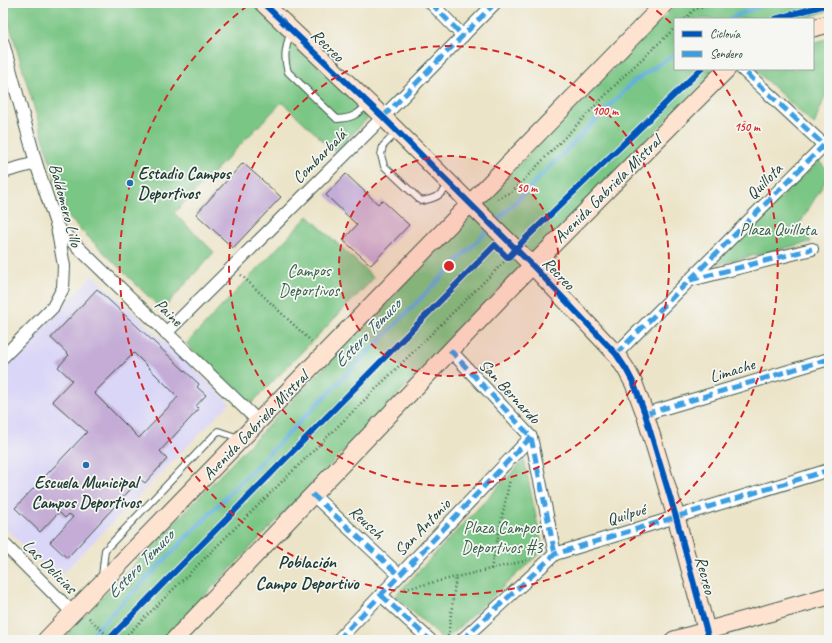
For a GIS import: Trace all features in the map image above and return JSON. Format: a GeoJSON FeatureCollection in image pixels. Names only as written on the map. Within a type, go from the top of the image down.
{"type":"FeatureCollection","features":[{"type":"Feature","properties":{"kind":"main road","name":"Recreo"},"geometry":{"type":"LineString","coordinates":[[263,3],[383,117],[473,207],[509,250],[532,265],[616,354],[626,368],[634,384],[645,414],[676,517],[707,635]]}},
{"type":"Feature","properties":{"kind":"main road","name":"Avenida Gabriela Mistral"},"geometry":{"type":"LineString","coordinates":[[46,640],[80,615],[102,582],[258,421],[473,207],[665,3]]}},
{"type":"Feature","properties":{"kind":"main road"},"geometry":{"type":"LineString","coordinates":[[814,28],[829,24]]}},
{"type":"Feature","properties":{"kind":"main road","name":"Avenida Gabriela Mistral"},"geometry":{"type":"LineString","coordinates":[[174,640],[532,265],[726,70]]}},
{"type":"Feature","properties":{"kind":"main road"},"geometry":{"type":"LineString","coordinates":[[674,640],[707,635],[829,596]]}},
{"type":"Feature","properties":{"kind":"street"},"geometry":{"type":"LineString","coordinates":[[431,3],[463,36]]}},
{"type":"Feature","properties":{"kind":"street","name":"Combarbalá"},"geometry":{"type":"LineString","coordinates":[[166,333],[495,3]]}},
{"type":"Feature","properties":{"kind":"street","name":"Baldomero Lillo"},"geometry":{"type":"LineString","coordinates":[[3,43],[36,163],[57,227],[64,266],[63,288],[53,306],[3,357]]}},
{"type":"Feature","properties":{"kind":"street","name":"Quillota"},"geometry":{"type":"LineString","coordinates":[[616,354],[824,145],[743,70]]}},
{"type":"Feature","properties":{"kind":"street"},"geometry":{"type":"LineString","coordinates":[[3,172],[36,163]]}},
{"type":"Feature","properties":{"kind":"street","name":"Paine"},"geometry":{"type":"LineString","coordinates":[[57,227],[258,421]]}},
{"type":"Feature","properties":{"kind":"street"},"geometry":{"type":"LineString","coordinates":[[690,280],[812,249]]}},
{"type":"Feature","properties":{"kind":"street","name":"San Bernardo"},"geometry":{"type":"LineString","coordinates":[[450,350],[531,437],[555,554]]}},
{"type":"Feature","properties":{"kind":"street","name":"Limache"},"geometry":{"type":"LineString","coordinates":[[645,414],[829,359]]}},
{"type":"Feature","properties":{"kind":"street","name":"San Antonio"},"geometry":{"type":"LineString","coordinates":[[338,640],[531,437]]}},
{"type":"Feature","properties":{"kind":"street","name":"Quilpué"},"geometry":{"type":"LineString","coordinates":[[462,640],[555,554],[829,470]]}},
{"type":"Feature","properties":{"kind":"street","name":"Reusch"},"geometry":{"type":"LineString","coordinates":[[312,494],[399,575]]}},
{"type":"Feature","properties":{"kind":"street","name":"Las Delicias"},"geometry":{"type":"LineString","coordinates":[[3,543],[80,615]]}},
{"type":"Feature","properties":{"kind":"street"},"geometry":{"type":"LineString","coordinates":[[381,595],[430,640]]}},
{"type":"Feature","properties":{"kind":"lane"},"geometry":{"type":"LineString","coordinates":[[291,29],[285,51],[285,63],[288,72],[337,119],[354,117],[369,104]]}},
{"type":"Feature","properties":{"kind":"lane"},"geometry":{"type":"LineString","coordinates":[[397,132],[383,146],[381,155],[384,166],[421,201],[430,200],[440,195],[450,185]]}},
{"type":"Feature","properties":{"kind":"path"},"geometry":{"type":"LineString","coordinates":[[685,18],[694,10],[710,3]]}},
{"type":"Feature","properties":{"kind":"path"},"geometry":{"type":"LineString","coordinates":[[494,200],[513,191],[626,75],[674,29]]}},
{"type":"Feature","properties":{"kind":"path"},"geometry":{"type":"LineString","coordinates":[[122,640],[509,250]]}},
{"type":"Feature","properties":{"kind":"path"},"geometry":{"type":"LineString","coordinates":[[233,266],[313,343]]}},
{"type":"Feature","properties":{"kind":"path"},"geometry":{"type":"LineString","coordinates":[[491,569],[510,477]]}},
{"type":"Feature","properties":{"kind":"path"},"geometry":{"type":"LineString","coordinates":[[381,595],[555,554]]}},
{"type":"Feature","properties":{"kind":"path"},"geometry":{"type":"LineString","coordinates":[[448,640],[456,577]]}},
{"type":"Feature","properties":{"kind":"path"},"geometry":{"type":"LineString","coordinates":[[80,615],[109,638],[115,632]]}},
{"type":"Feature","properties":{"kind":"shaded area","name":"Escuela Municipal Campos Deportivos"},"geometry":{"type":"Polygon","coordinates":[[[93,275],[230,403],[57,579],[3,526],[3,370],[93,275]]]}},
{"type":"Feature","properties":{"kind":"green space","name":"Estadio Campos Deportivos"},"geometry":{"type":"Polygon","coordinates":[[[3,3],[253,3],[370,116],[335,152],[282,102],[174,213],[214,252],[162,310],[66,215],[3,3]]]}},
{"type":"Feature","properties":{"kind":"green space"},"geometry":{"type":"Polygon","coordinates":[[[678,3],[829,3],[829,10],[806,18],[674,18],[674,70],[716,70],[531,256],[162,640],[61,640],[345,346],[454,231],[678,3]]]}},
{"type":"Feature","properties":{"kind":"green space"},"geometry":{"type":"Polygon","coordinates":[[[829,38],[829,86],[814,125],[755,70],[814,70],[814,43],[829,38]]]}},
{"type":"Feature","properties":{"kind":"green space","name":"Plaza Quillota"},"geometry":{"type":"Polygon","coordinates":[[[819,161],[829,172],[829,175],[799,225],[811,242],[710,266],[819,161]]]}},
{"type":"Feature","properties":{"kind":"green space","name":"Campos Deportivos"},"geometry":{"type":"Polygon","coordinates":[[[308,216],[374,278],[250,405],[186,344],[308,216]]]}},
{"type":"Feature","properties":{"kind":"green space","name":"Plaza Campos Deportivos #3"},"geometry":{"type":"Polygon","coordinates":[[[524,460],[543,550],[444,640],[395,596],[524,460]]]}},
{"type":"Feature","properties":{"kind":"building"},"geometry":{"type":"Polygon","coordinates":[[[243,163],[281,197],[233,248],[196,214],[243,163]]]}},
{"type":"Feature","properties":{"kind":"building"},"geometry":{"type":"Polygon","coordinates":[[[346,174],[378,204],[382,200],[409,225],[371,265],[343,240],[357,225],[326,195],[346,174]]]}},
{"type":"Feature","properties":{"kind":"building"},"geometry":{"type":"Polygon","coordinates":[[[97,289],[199,384],[197,387],[206,395],[196,406],[199,409],[160,451],[167,459],[145,483],[140,479],[67,558],[50,542],[73,517],[69,514],[65,518],[59,512],[40,532],[15,508],[87,432],[52,401],[72,380],[58,367],[69,355],[51,338],[97,289]],[[134,353],[94,393],[139,438],[178,397],[134,353]]]}},
{"type":"Feature","properties":{"kind":"waterway","name":"Estero Temuco"},"geometry":{"type":"LineString","coordinates":[[732,18],[768,3]]}},
{"type":"Feature","properties":{"kind":"waterway","name":"Estero Temuco"},"geometry":{"type":"LineString","coordinates":[[86,640],[633,82],[674,55]]}},
{"type":"Feature","properties":{"kind":"marked path"},"geometry":{"type":"LineString","coordinates":[[431,3],[463,36]]}},
{"type":"Feature","properties":{"kind":"marked path"},"geometry":{"type":"LineString","coordinates":[[383,117],[495,3]]}},
{"type":"Feature","properties":{"kind":"marked path"},"geometry":{"type":"LineString","coordinates":[[616,354],[824,145],[743,70]]}},
{"type":"Feature","properties":{"kind":"marked path"},"geometry":{"type":"LineString","coordinates":[[690,280],[812,249]]}},
{"type":"Feature","properties":{"kind":"marked path"},"geometry":{"type":"LineString","coordinates":[[450,350],[531,437],[555,554]]}},
{"type":"Feature","properties":{"kind":"marked path"},"geometry":{"type":"LineString","coordinates":[[645,414],[829,359]]}},
{"type":"Feature","properties":{"kind":"marked path"},"geometry":{"type":"LineString","coordinates":[[338,640],[531,437]]}},
{"type":"Feature","properties":{"kind":"marked path"},"geometry":{"type":"LineString","coordinates":[[462,640],[555,554],[829,470]]}},
{"type":"Feature","properties":{"kind":"marked path"},"geometry":{"type":"LineString","coordinates":[[312,494],[399,575]]}},
{"type":"Feature","properties":{"kind":"marked path"},"geometry":{"type":"LineString","coordinates":[[381,595],[430,640]]}},
{"type":"Feature","properties":{"kind":"cycle path"},"geometry":{"type":"LineString","coordinates":[[263,3],[383,117],[532,265],[616,354],[634,384],[645,414],[676,517],[709,640]]}},
{"type":"Feature","properties":{"kind":"cycle path"},"geometry":{"type":"LineString","coordinates":[[779,18],[829,4]]}},
{"type":"Feature","properties":{"kind":"cycle path"},"geometry":{"type":"LineString","coordinates":[[108,640],[495,245],[508,258],[524,240],[700,70]]}},
{"type":"Feature","properties":{"kind":"place","name":"Estadio Campos Deportivos"},"geometry":{"type":"Point","coordinates":[130,183]}},
{"type":"Feature","properties":{"kind":"place","name":"Escuela Municipal Campos Deportivos"},"geometry":{"type":"Point","coordinates":[86,465]}},
{"type":"Feature","properties":{"kind":"district","name":"Población Campo Deportivo"},"geometry":{"type":"Point","coordinates":[307,572]}}]}
